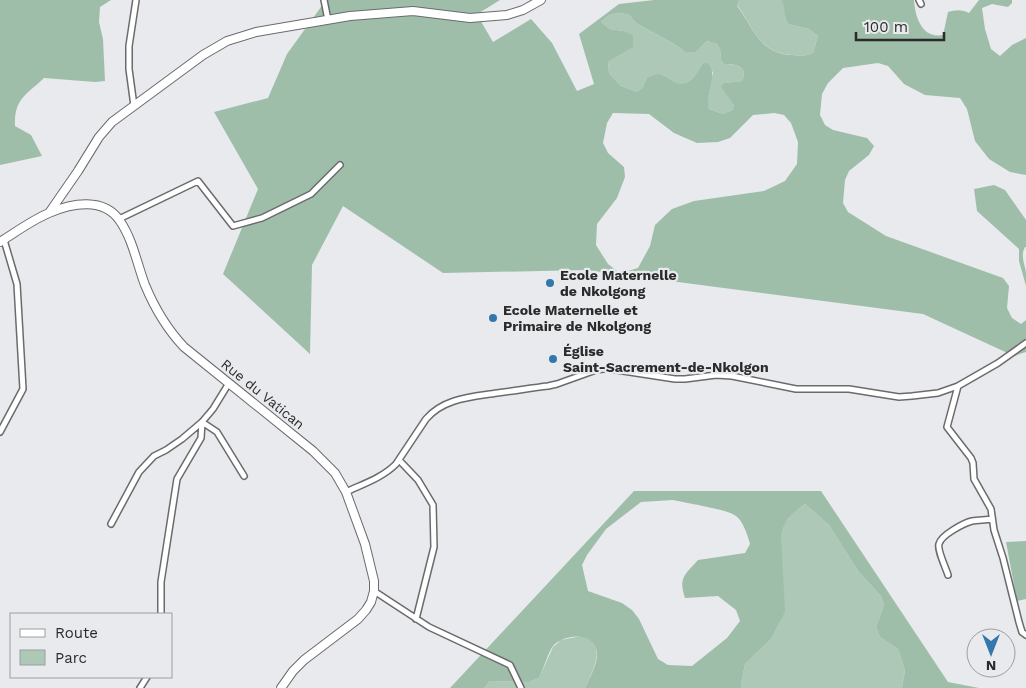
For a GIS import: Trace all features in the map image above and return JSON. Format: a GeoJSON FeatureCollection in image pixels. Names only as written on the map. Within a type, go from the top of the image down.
{"type":"FeatureCollection","features":[{"type":"Feature","properties":{"kind":"street"},"geometry":{"type":"LineString","coordinates":[[134,106],[129,70],[129,46],[136,0]]}},
{"type":"Feature","properties":{"kind":"street"},"geometry":{"type":"LineString","coordinates":[[324,0],[328,20]]}},
{"type":"Feature","properties":{"kind":"street"},"geometry":{"type":"LineString","coordinates":[[49,213],[99,137],[112,122],[203,55],[227,41],[256,32],[350,16],[414,11],[479,18],[516,13],[541,0]]}},
{"type":"Feature","properties":{"kind":"street"},"geometry":{"type":"LineString","coordinates":[[0,432],[23,389],[17,284],[2,241],[49,213],[75,205],[87,204],[97,206],[109,211],[119,219],[198,180],[233,226],[262,218],[311,194],[340,165]]}},
{"type":"Feature","properties":{"kind":"street","name":"Rue du Vatican"},"geometry":{"type":"LineString","coordinates":[[119,219],[145,285],[171,334],[313,451],[341,482],[365,544],[374,581],[374,591]]}},
{"type":"Feature","properties":{"kind":"street"},"geometry":{"type":"LineString","coordinates":[[346,492],[390,470],[431,413],[460,398],[557,384],[603,369],[674,379],[716,375],[732,376],[796,389],[849,389],[899,397],[912,396],[938,393],[958,386],[998,363],[1026,343]]}},
{"type":"Feature","properties":{"kind":"street"},"geometry":{"type":"LineString","coordinates":[[111,524],[139,472],[154,456],[182,440],[202,422],[213,409],[229,383]]}},
{"type":"Feature","properties":{"kind":"street"},"geometry":{"type":"LineString","coordinates":[[958,386],[947,427],[971,458],[974,479],[989,504],[1022,632],[1026,635]]}},
{"type":"Feature","properties":{"kind":"street"},"geometry":{"type":"LineString","coordinates":[[202,422],[217,432],[244,476]]}},
{"type":"Feature","properties":{"kind":"street"},"geometry":{"type":"LineString","coordinates":[[161,613],[160,582],[177,479],[201,438],[202,422]]}},
{"type":"Feature","properties":{"kind":"street"},"geometry":{"type":"LineString","coordinates":[[399,460],[418,480],[433,505],[434,547],[416,619]]}},
{"type":"Feature","properties":{"kind":"street"},"geometry":{"type":"LineString","coordinates":[[948,574],[939,548],[941,540],[953,530],[967,523],[992,519]]}},
{"type":"Feature","properties":{"kind":"street"},"geometry":{"type":"LineString","coordinates":[[281,688],[292,671],[304,660],[358,619],[371,602],[374,591],[429,627],[510,664],[521,688]]}},
{"type":"Feature","properties":{"kind":"green space"},"geometry":{"type":"Polygon","coordinates":[[[0,0],[111,0],[100,7],[99,22],[103,39],[105,81],[44,78],[22,98],[15,117],[15,126],[31,135],[42,156],[0,165],[0,0]]]}},
{"type":"Feature","properties":{"kind":"green space"},"geometry":{"type":"Polygon","coordinates":[[[326,0],[500,0],[471,18],[479,18],[493,42],[531,19],[552,43],[577,91],[594,84],[579,34],[619,4],[654,0],[739,0],[737,6],[753,31],[765,45],[782,54],[801,56],[813,53],[818,36],[809,29],[788,24],[781,0],[914,0],[918,20],[925,30],[930,34],[943,35],[948,12],[959,10],[969,13],[979,0],[1012,0],[1008,7],[992,4],[982,8],[985,29],[991,49],[1000,56],[1012,45],[1026,38],[1026,175],[1010,172],[989,159],[975,141],[967,109],[960,98],[925,95],[904,84],[888,66],[878,63],[843,68],[828,83],[822,94],[820,115],[825,125],[833,130],[867,138],[874,146],[869,155],[849,171],[845,180],[843,203],[848,212],[886,236],[1003,278],[1009,286],[1007,308],[1012,318],[1021,324],[1026,320],[1026,352],[1014,356],[923,314],[586,270],[443,273],[343,206],[312,265],[310,354],[223,274],[258,189],[214,112],[268,98],[287,54],[326,0]],[[619,13],[609,15],[601,22],[610,29],[633,35],[633,47],[608,62],[609,73],[621,86],[637,92],[642,88],[647,78],[658,74],[666,76],[676,83],[685,84],[695,76],[702,64],[707,63],[711,67],[712,72],[708,97],[709,109],[723,114],[732,110],[734,105],[721,87],[724,83],[742,81],[744,72],[737,65],[724,64],[721,60],[720,49],[717,44],[707,41],[696,52],[685,52],[636,23],[629,15],[619,13]],[[613,113],[607,123],[603,143],[608,153],[624,167],[625,177],[617,198],[597,224],[596,245],[608,264],[617,271],[628,271],[638,268],[650,246],[655,225],[672,209],[694,201],[764,191],[785,181],[797,164],[798,142],[791,123],[784,115],[774,113],[753,115],[730,138],[718,142],[697,143],[674,133],[649,114],[613,113]]]}},
{"type":"Feature","properties":{"kind":"green space"},"geometry":{"type":"Polygon","coordinates":[[[739,0],[781,0],[788,24],[809,29],[818,36],[813,53],[801,56],[782,54],[765,45],[753,31],[737,5],[739,0]]]}},
{"type":"Feature","properties":{"kind":"green space"},"geometry":{"type":"Polygon","coordinates":[[[619,13],[629,15],[636,23],[685,52],[696,52],[707,41],[717,44],[720,49],[721,60],[724,64],[737,65],[744,72],[742,81],[725,83],[734,105],[732,110],[723,114],[709,109],[707,103],[713,72],[702,64],[695,76],[686,84],[675,83],[663,75],[647,78],[642,88],[637,92],[621,86],[609,73],[608,62],[632,47],[623,31],[610,29],[601,22],[609,15],[619,13]]]}},
{"type":"Feature","properties":{"kind":"green space"},"geometry":{"type":"Polygon","coordinates":[[[994,185],[1005,190],[1026,220],[1026,247],[1023,257],[1026,286],[1019,261],[1019,249],[977,211],[974,189],[994,185]]]}},
{"type":"Feature","properties":{"kind":"green space"},"geometry":{"type":"Polygon","coordinates":[[[634,491],[821,491],[948,682],[979,688],[902,688],[905,670],[898,649],[880,637],[876,627],[884,605],[881,596],[858,571],[829,525],[805,504],[792,514],[782,530],[785,612],[769,641],[745,664],[742,688],[585,688],[595,666],[597,652],[595,645],[585,638],[571,637],[553,646],[539,678],[529,682],[490,681],[484,688],[450,688],[634,491]],[[673,500],[641,502],[606,529],[582,565],[588,591],[622,603],[632,610],[639,619],[658,659],[668,665],[692,666],[727,638],[740,621],[736,610],[718,596],[685,598],[682,585],[684,577],[698,560],[745,553],[750,544],[747,533],[739,518],[731,513],[673,500]]]}},
{"type":"Feature","properties":{"kind":"green space"},"geometry":{"type":"Polygon","coordinates":[[[805,504],[829,525],[858,571],[881,596],[884,605],[876,627],[880,637],[898,649],[905,670],[902,688],[742,688],[745,664],[769,641],[782,526],[792,514],[805,504]]]}},
{"type":"Feature","properties":{"kind":"green space"},"geometry":{"type":"Polygon","coordinates":[[[1026,541],[1026,599],[1017,601],[1006,542],[1026,541]]]}},
{"type":"Feature","properties":{"kind":"green space"},"geometry":{"type":"Polygon","coordinates":[[[581,636],[592,641],[597,652],[593,671],[585,688],[484,688],[490,681],[529,682],[539,678],[553,647],[561,640],[581,636]]]}},
{"type":"Feature","properties":{"kind":"place","name":"Ecole Maternelle de Nkolgong"},"geometry":{"type":"Point","coordinates":[550,283]}},
{"type":"Feature","properties":{"kind":"place","name":"Ecole Maternelle et Primaire de Nkolgong"},"geometry":{"type":"Point","coordinates":[493,318]}},
{"type":"Feature","properties":{"kind":"place","name":"Église Saint-Sacrement-de-Nkolgon"},"geometry":{"type":"Point","coordinates":[553,359]}}]}
